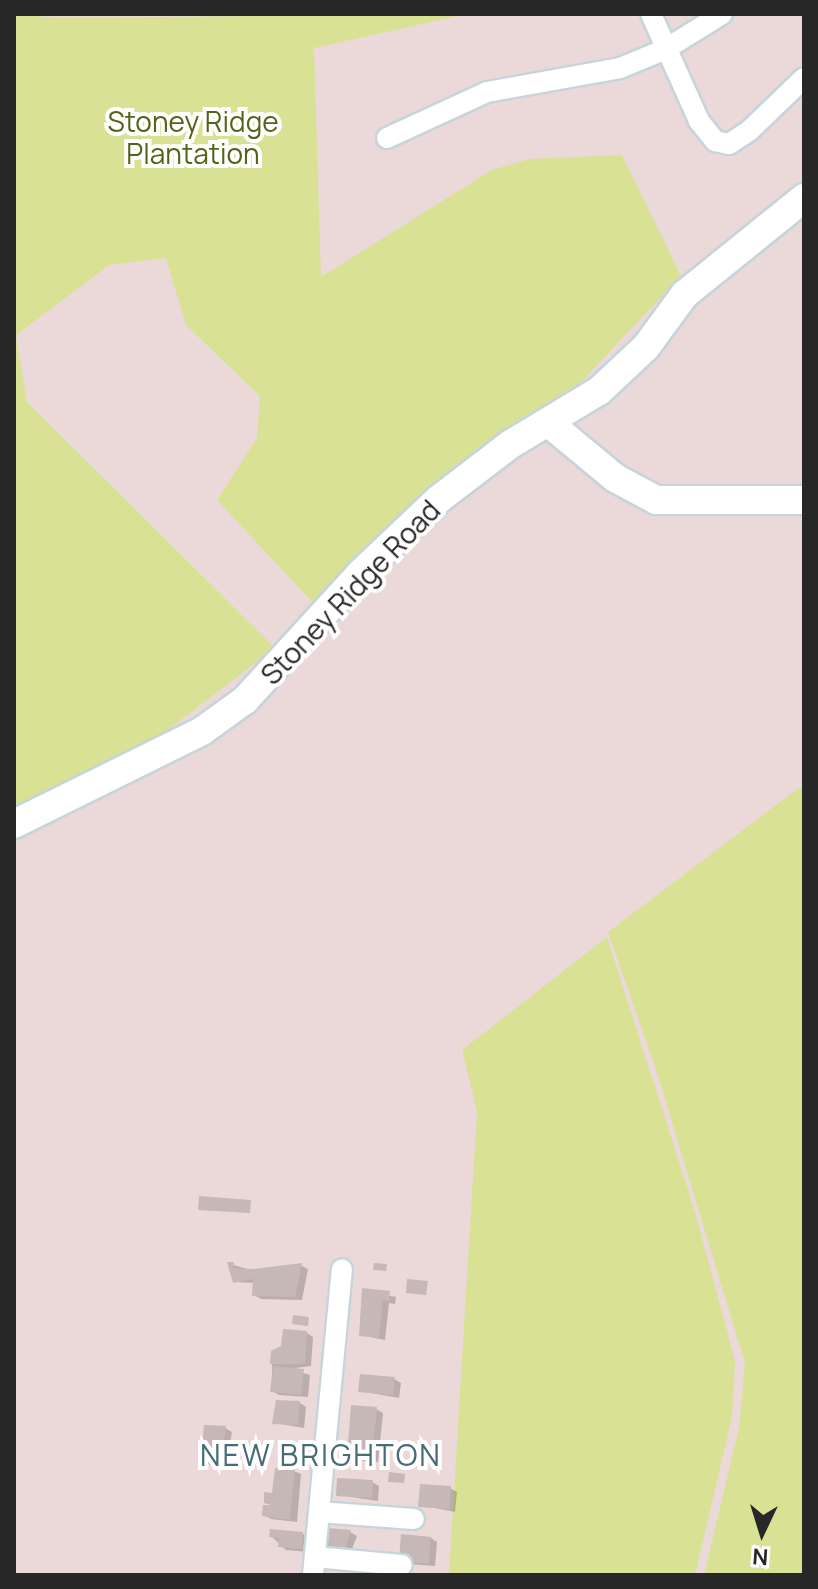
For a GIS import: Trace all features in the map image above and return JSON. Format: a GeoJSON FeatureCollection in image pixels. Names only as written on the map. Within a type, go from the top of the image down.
{"type":"FeatureCollection","features":[{"type":"Feature","properties":{"kind":"street"},"geometry":{"type":"LineString","coordinates":[[651,14],[664,50],[699,121],[715,141],[729,144],[749,131],[804,78]]}},
{"type":"Feature","properties":{"kind":"street"},"geometry":{"type":"LineString","coordinates":[[387,138],[448,106],[487,92],[620,68],[664,50],[722,14]]}},
{"type":"Feature","properties":{"kind":"street","name":"Stoney Ridge Road"},"geometry":{"type":"LineString","coordinates":[[14,824],[202,731],[245,700],[360,574],[439,499],[511,444],[550,424],[599,391],[646,347],[685,294],[804,198]]}},
{"type":"Feature","properties":{"kind":"street"},"geometry":{"type":"LineString","coordinates":[[550,424],[615,478],[656,500],[804,500]]}},
{"type":"Feature","properties":{"kind":"street"},"geometry":{"type":"LineString","coordinates":[[342,1269],[314,1566],[402,1565]]}},
{"type":"Feature","properties":{"kind":"street"},"geometry":{"type":"LineString","coordinates":[[319,1512],[414,1519]]}},
{"type":"Feature","properties":{"kind":"green space","name":"Stoney Ridge Plantation"},"geometry":{"type":"Polygon","coordinates":[[[14,14],[59,18],[467,14],[314,48],[321,277],[492,170],[529,159],[622,155],[681,276],[568,396],[505,431],[454,468],[316,606],[217,500],[257,438],[260,396],[186,325],[166,258],[109,265],[16,335],[27,402],[275,648],[157,738],[14,809],[14,14]]]}},
{"type":"Feature","properties":{"kind":"green space"},"geometry":{"type":"Polygon","coordinates":[[[804,784],[804,1575],[704,1575],[739,1428],[745,1363],[656,1069],[608,932],[804,784]]]}},
{"type":"Feature","properties":{"kind":"green space"},"geometry":{"type":"Polygon","coordinates":[[[607,937],[695,1212],[735,1361],[732,1417],[695,1575],[449,1575],[477,1111],[462,1050],[607,937]]]}},
{"type":"Feature","properties":{"kind":"building"},"geometry":{"type":"Polygon","coordinates":[[[199,1196],[251,1200],[250,1213],[198,1210],[199,1196]]]}},
{"type":"Feature","properties":{"kind":"building"},"geometry":{"type":"Polygon","coordinates":[[[227,1262],[234,1262],[233,1268],[253,1269],[302,1263],[295,1297],[252,1296],[253,1279],[233,1283],[227,1262]]]}},
{"type":"Feature","properties":{"kind":"building"},"geometry":{"type":"Polygon","coordinates":[[[374,1263],[387,1264],[386,1271],[373,1270],[374,1263]]]}},
{"type":"Feature","properties":{"kind":"building"},"geometry":{"type":"Polygon","coordinates":[[[407,1279],[428,1281],[426,1295],[406,1293],[407,1279]]]}},
{"type":"Feature","properties":{"kind":"building"},"geometry":{"type":"Polygon","coordinates":[[[362,1288],[390,1291],[389,1301],[383,1300],[379,1338],[359,1336],[362,1288]]]}},
{"type":"Feature","properties":{"kind":"building"},"geometry":{"type":"Polygon","coordinates":[[[293,1315],[309,1317],[308,1326],[292,1324],[293,1315]]]}},
{"type":"Feature","properties":{"kind":"building"},"geometry":{"type":"Polygon","coordinates":[[[283,1329],[307,1331],[305,1364],[270,1364],[271,1351],[281,1346],[283,1329]]]}},
{"type":"Feature","properties":{"kind":"building"},"geometry":{"type":"Polygon","coordinates":[[[273,1366],[304,1369],[301,1395],[270,1392],[273,1366]]]}},
{"type":"Feature","properties":{"kind":"building"},"geometry":{"type":"Polygon","coordinates":[[[360,1374],[395,1377],[393,1395],[358,1392],[360,1374]]]}},
{"type":"Feature","properties":{"kind":"building"},"geometry":{"type":"Polygon","coordinates":[[[276,1400],[300,1401],[298,1425],[272,1424],[276,1400]]]}},
{"type":"Feature","properties":{"kind":"building"},"geometry":{"type":"Polygon","coordinates":[[[351,1405],[377,1407],[372,1460],[347,1457],[351,1405]]]}},
{"type":"Feature","properties":{"kind":"building"},"geometry":{"type":"Polygon","coordinates":[[[204,1425],[226,1426],[220,1463],[201,1462],[204,1425]]]}},
{"type":"Feature","properties":{"kind":"building"},"geometry":{"type":"Polygon","coordinates":[[[275,1468],[295,1469],[290,1520],[262,1516],[263,1505],[271,1505],[264,1503],[264,1492],[272,1493],[275,1468]]]}},
{"type":"Feature","properties":{"kind":"building"},"geometry":{"type":"Polygon","coordinates":[[[389,1472],[405,1474],[404,1483],[388,1482],[389,1472]]]}},
{"type":"Feature","properties":{"kind":"building"},"geometry":{"type":"Polygon","coordinates":[[[337,1478],[373,1480],[372,1498],[336,1496],[337,1478]]]}},
{"type":"Feature","properties":{"kind":"building"},"geometry":{"type":"Polygon","coordinates":[[[420,1484],[451,1486],[449,1509],[418,1507],[420,1484]]]}},
{"type":"Feature","properties":{"kind":"building"},"geometry":{"type":"Polygon","coordinates":[[[327,1528],[351,1530],[343,1555],[325,1553],[327,1528]]]}},
{"type":"Feature","properties":{"kind":"building"},"geometry":{"type":"Polygon","coordinates":[[[270,1529],[303,1532],[302,1549],[278,1547],[279,1538],[269,1537],[270,1529]]]}},
{"type":"Feature","properties":{"kind":"building"},"geometry":{"type":"Polygon","coordinates":[[[401,1534],[431,1537],[429,1564],[399,1561],[401,1534]]]}},
{"type":"Feature","properties":{"kind":"district","name":"NEW BRIGHTON"},"geometry":{"type":"Point","coordinates":[321,1455]}}]}
